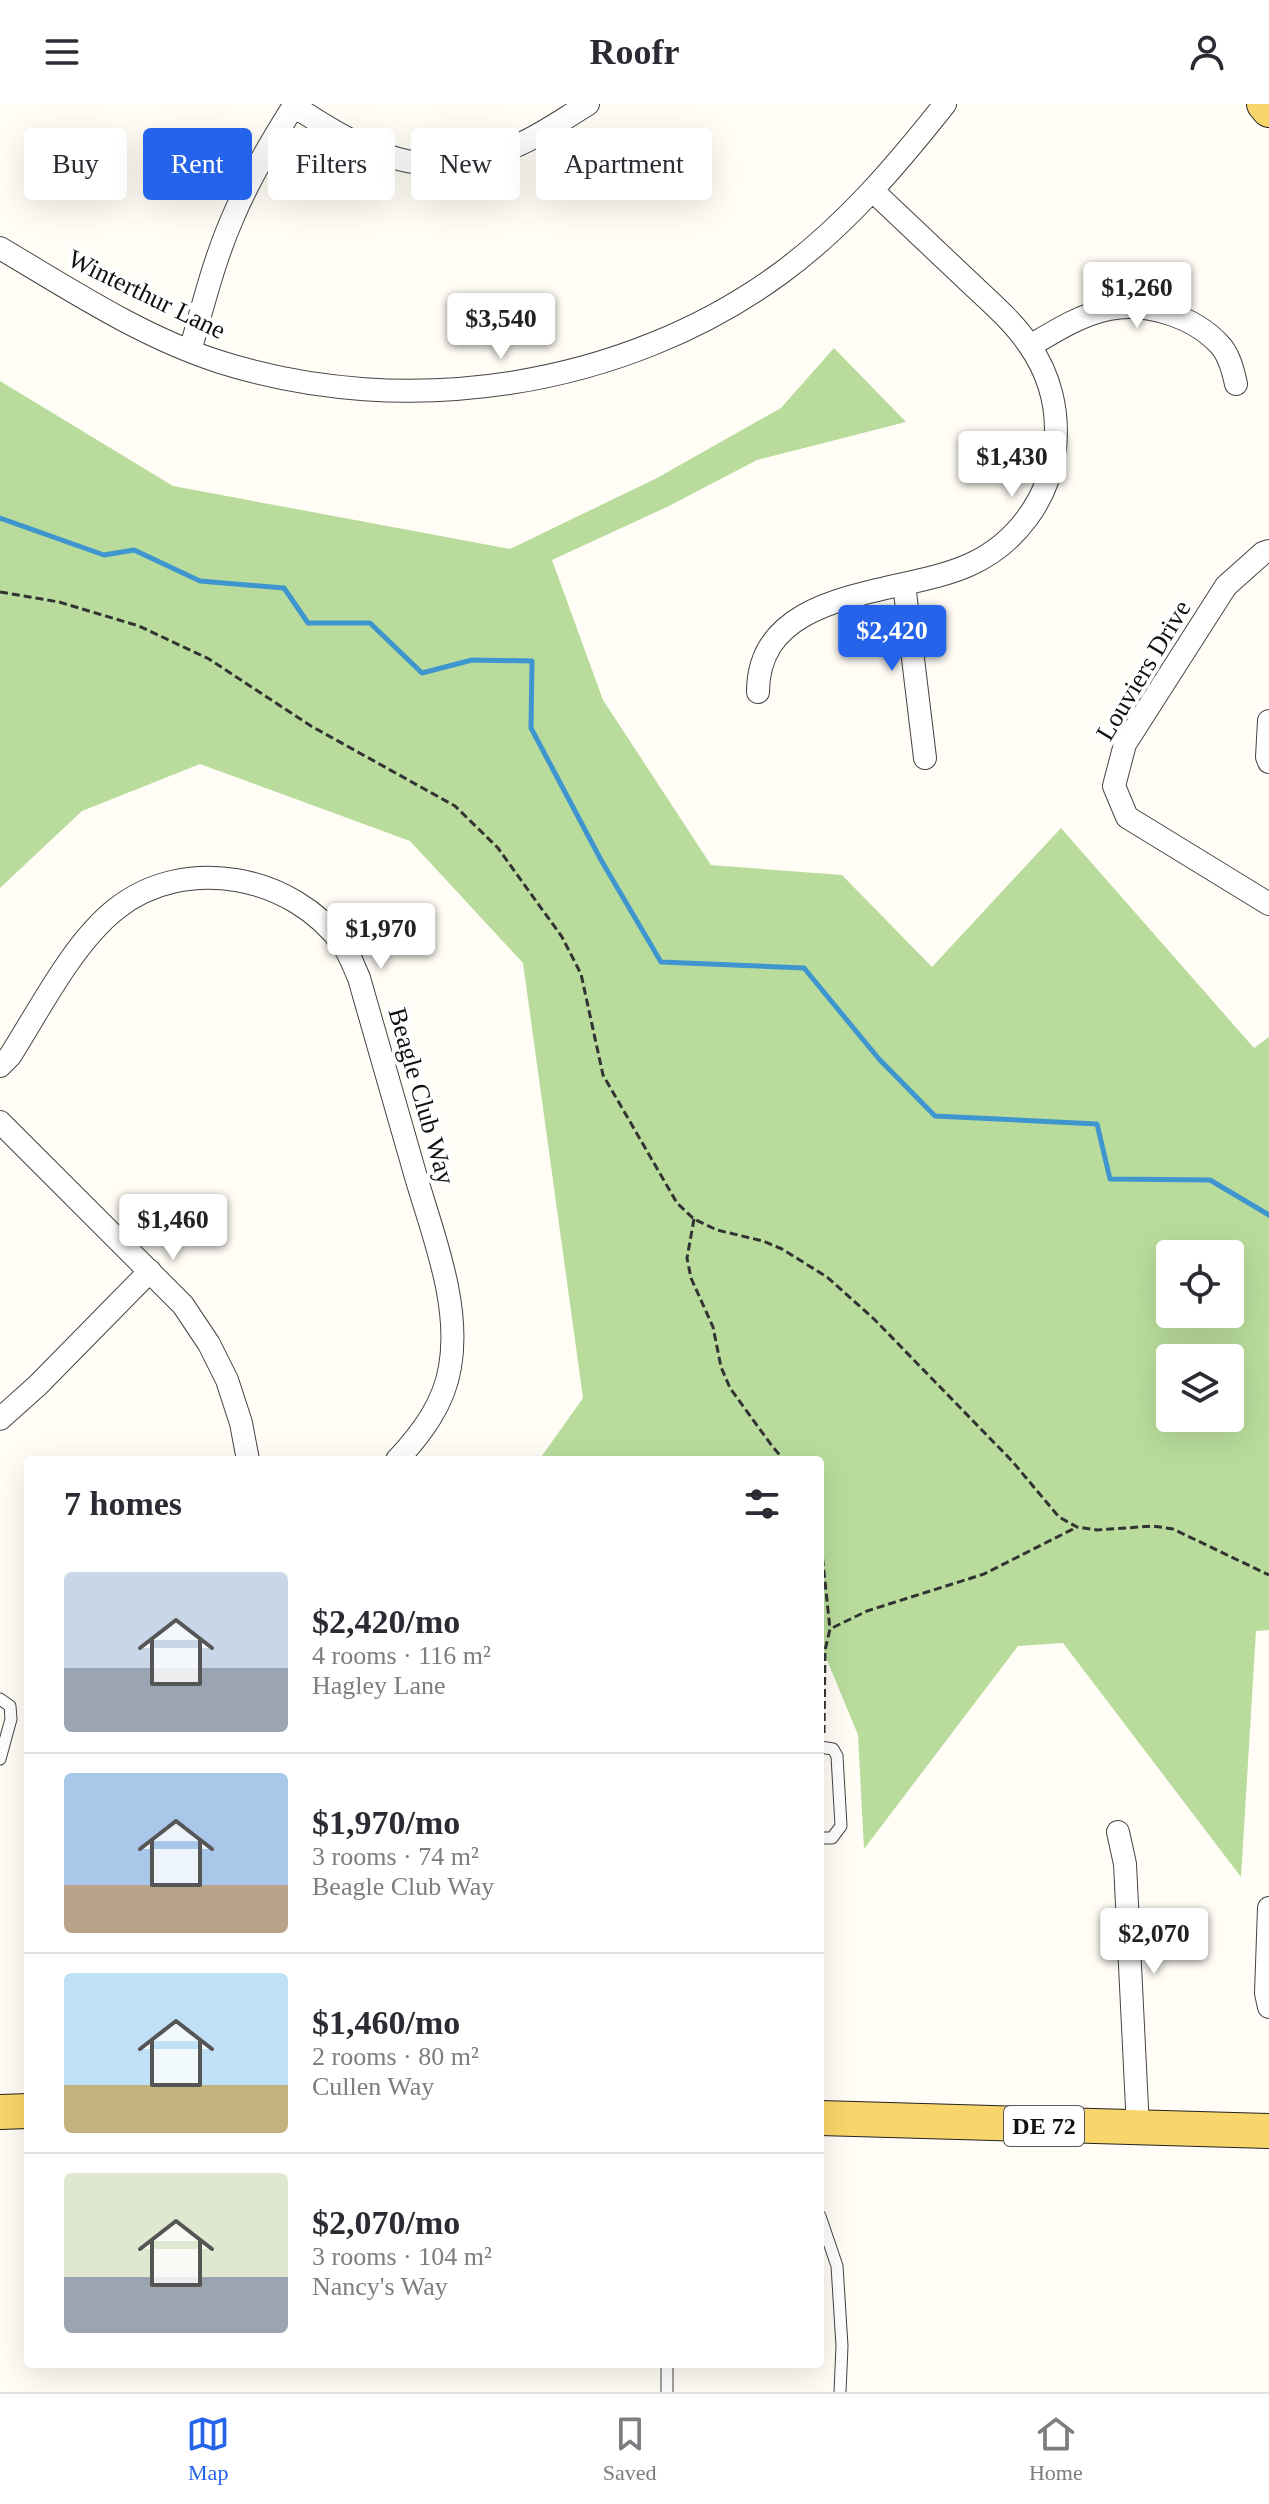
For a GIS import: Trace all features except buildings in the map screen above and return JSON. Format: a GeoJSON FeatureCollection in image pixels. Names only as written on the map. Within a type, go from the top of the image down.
{"type":"FeatureCollection","features":[{"type":"Feature","properties":{"kind":"main road"},"geometry":{"type":"LineString","coordinates":[[1264,104],[1269,110]]}},
{"type":"Feature","properties":{"kind":"main road"},"geometry":{"type":"LineString","coordinates":[[0,2112],[24,2111]]}},
{"type":"Feature","properties":{"kind":"main road","name":"DE 72"},"geometry":{"type":"LineString","coordinates":[[824,2118],[1269,2131]]}},
{"type":"Feature","properties":{"kind":"street"},"geometry":{"type":"LineString","coordinates":[[190,351],[232,218],[265,152],[295,105],[359,146],[403,161],[425,164],[465,162],[500,153],[538,135],[588,104]]}},
{"type":"Feature","properties":{"kind":"street","name":"Winterthur Lane"},"geometry":{"type":"LineString","coordinates":[[0,248],[127,322],[190,351],[246,370],[320,385],[360,389],[435,390],[529,380],[645,347],[720,312],[782,272],[873,191],[945,104]]}},
{"type":"Feature","properties":{"kind":"street"},"geometry":{"type":"LineString","coordinates":[[758,692],[760,665],[765,654],[791,624],[831,603],[944,575],[984,558],[1015,533],[1041,496],[1054,458],[1052,394],[1030,346],[1004,314],[873,191]]}},
{"type":"Feature","properties":{"kind":"street"},"geometry":{"type":"LineString","coordinates":[[1030,346],[1084,317],[1119,308],[1151,308],[1192,324],[1221,345],[1236,384]]}},
{"type":"Feature","properties":{"kind":"street","name":"Louviers Drive"},"geometry":{"type":"LineString","coordinates":[[1269,551],[1226,586],[1125,744],[1114,786],[1127,817],[1269,904]]}},
{"type":"Feature","properties":{"kind":"street"},"geometry":{"type":"LineString","coordinates":[[904,584],[925,758]]}},
{"type":"Feature","properties":{"kind":"street"},"geometry":{"type":"LineString","coordinates":[[1269,721],[1269,762]]}},
{"type":"Feature","properties":{"kind":"street","name":"Beagle Club Way"},"geometry":{"type":"LineString","coordinates":[[0,1066],[10,1056],[85,940],[117,908],[144,893],[183,879],[220,877],[255,883],[288,898],[318,918],[344,946],[359,978],[444,1274],[452,1328],[450,1367],[438,1405],[420,1436],[401,1456]]}},
{"type":"Feature","properties":{"kind":"street"},"geometry":{"type":"LineString","coordinates":[[0,1122],[183,1305],[209,1344],[227,1380],[241,1423],[247,1456]]}},
{"type":"Feature","properties":{"kind":"street"},"geometry":{"type":"LineString","coordinates":[[0,1419],[38,1385],[150,1271]]}},
{"type":"Feature","properties":{"kind":"street"},"geometry":{"type":"LineString","coordinates":[[1118,1832],[1125,1864],[1138,2128]]}},
{"type":"Feature","properties":{"kind":"street"},"geometry":{"type":"LineString","coordinates":[[1269,1908],[1266,1993],[1269,2007]]}},
{"type":"Feature","properties":{"kind":"lane"},"geometry":{"type":"LineString","coordinates":[[0,1699],[10,1706],[11,1719],[0,1759]]}},
{"type":"Feature","properties":{"kind":"lane"},"geometry":{"type":"LineString","coordinates":[[824,1747],[833,1749],[837,1756],[841,1826],[832,1838],[824,1838]]}},
{"type":"Feature","properties":{"kind":"lane"},"geometry":{"type":"LineString","coordinates":[[824,2228],[837,2266],[842,2346],[840,2392]]}},
{"type":"Feature","properties":{"kind":"lane"},"geometry":{"type":"LineString","coordinates":[[667,2368],[667,2392]]}},
{"type":"Feature","properties":{"kind":"path"},"geometry":{"type":"LineString","coordinates":[[0,592],[59,602],[139,626],[209,659],[311,726],[455,806],[498,848],[562,937],[581,974],[603,1075],[677,1203],[694,1219],[717,1230],[782,1249],[827,1277],[874,1319],[1012,1461],[1059,1517],[1077,1527],[1097,1530],[1153,1526],[1173,1529],[1269,1575]]}},
{"type":"Feature","properties":{"kind":"path"},"geometry":{"type":"LineString","coordinates":[[694,1219],[687,1258],[691,1278],[713,1327],[721,1367],[730,1388],[781,1456]]}},
{"type":"Feature","properties":{"kind":"path"},"geometry":{"type":"LineString","coordinates":[[830,1629],[867,1611],[984,1574],[1077,1527]]}},
{"type":"Feature","properties":{"kind":"path"},"geometry":{"type":"LineString","coordinates":[[824,1572],[830,1629],[825,1650],[824,1682]]}},
{"type":"Feature","properties":{"kind":"green space"},"geometry":{"type":"Polygon","coordinates":[[[834,348],[906,422],[757,460],[669,506],[552,560],[603,700],[711,865],[842,875],[932,967],[1061,828],[1254,1048],[1269,1037],[1269,1630],[1256,1631],[1241,1877],[1063,1643],[1018,1646],[864,1849],[858,1735],[824,1653],[824,1456],[542,1456],[583,1398],[523,963],[410,841],[200,764],[82,811],[0,888],[0,381],[173,486],[510,549],[657,478],[781,408],[834,348]]]}},
{"type":"Feature","properties":{"kind":"waterway"},"geometry":{"type":"LineString","coordinates":[[0,518],[104,555],[134,550],[200,581],[284,588],[308,623],[370,623],[422,673],[472,660],[532,661],[531,728],[601,860],[661,962],[804,968],[879,1059],[935,1116],[1097,1124],[1110,1179],[1210,1180],[1269,1215]]}}]}
